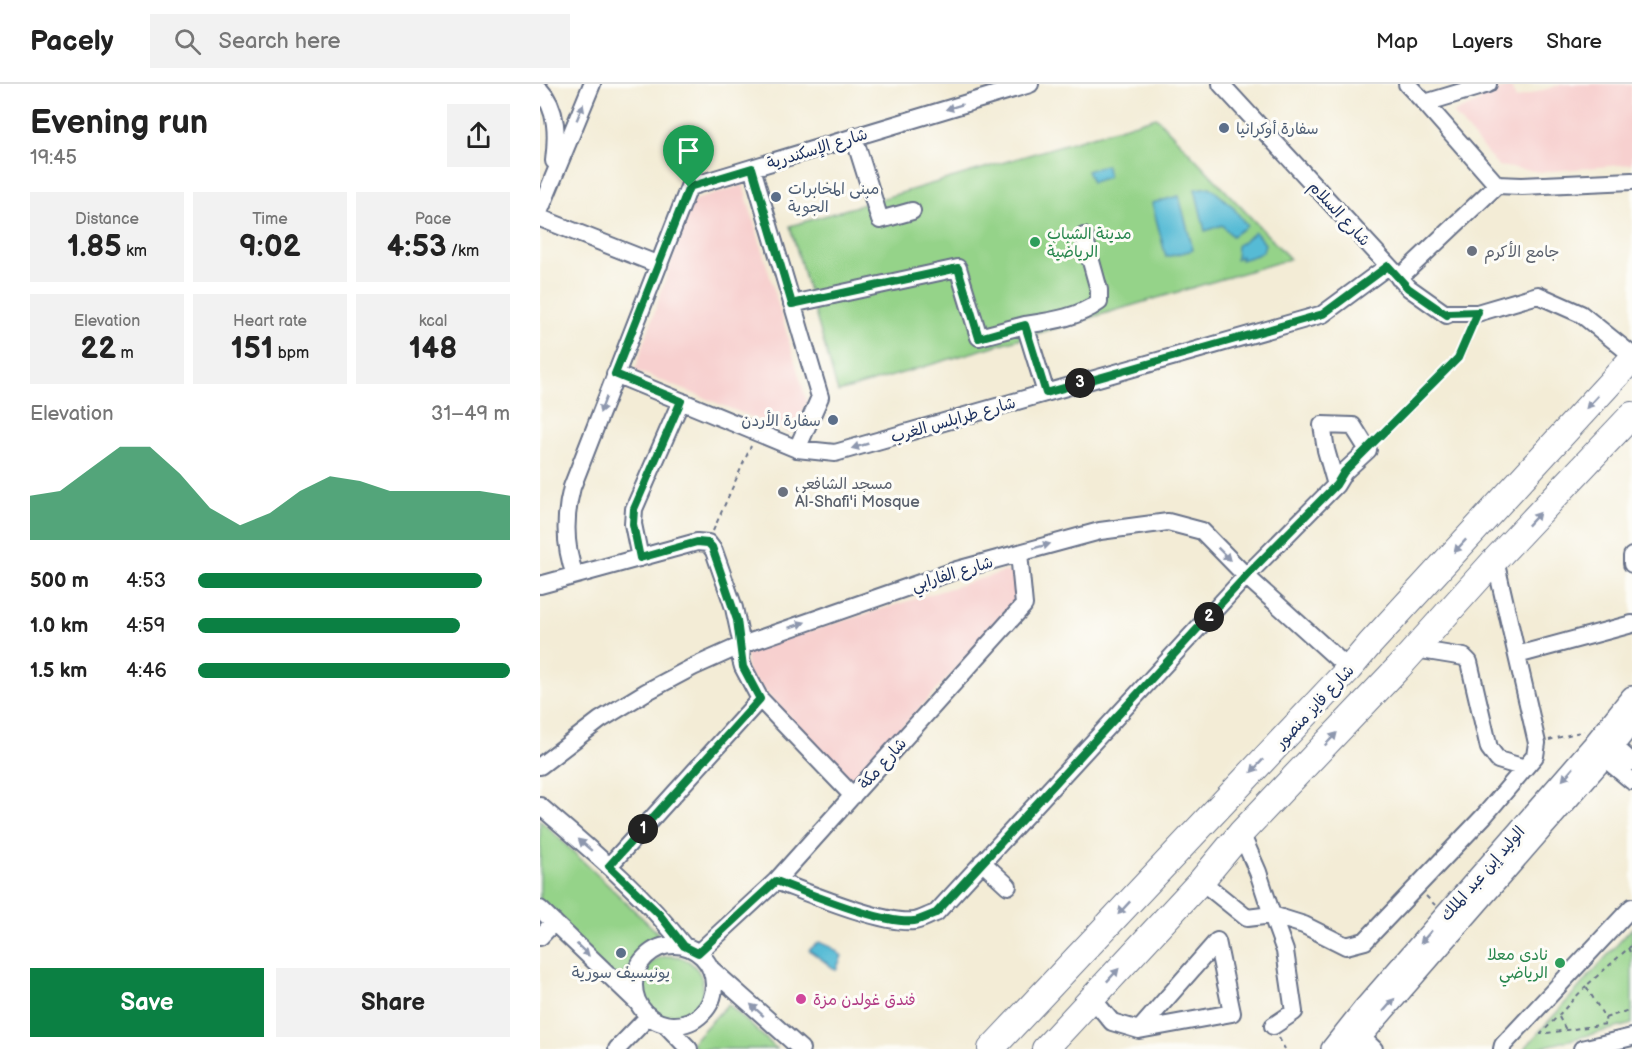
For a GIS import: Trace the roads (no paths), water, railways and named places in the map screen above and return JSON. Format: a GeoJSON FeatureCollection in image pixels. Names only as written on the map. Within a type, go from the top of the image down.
{"type":"FeatureCollection","features":[{"type":"Feature","properties":{"kind":"highway","name":"شارع فايز منصور"},"geometry":{"type":"LineString","coordinates":[[999,1044],[1349,669],[1632,357]]}},
{"type":"Feature","properties":{"kind":"highway"},"geometry":{"type":"LineString","coordinates":[[1045,1049],[1201,880],[1241,833],[1632,415]]}},
{"type":"Feature","properties":{"kind":"main road","name":"الوليد إبن عبد الملك"},"geometry":{"type":"LineString","coordinates":[[1332,1049],[1359,1040],[1602,746],[1632,696]]}},
{"type":"Feature","properties":{"kind":"main road","name":"الوليد إبن عبد الملك"},"geometry":{"type":"LineString","coordinates":[[1359,1040],[1446,915],[1602,746],[1632,722]]}},
{"type":"Feature","properties":{"kind":"street"},"geometry":{"type":"LineString","coordinates":[[540,210],[592,84]]}},
{"type":"Feature","properties":{"kind":"street","name":"شارع الإسكندرية"},"geometry":{"type":"LineString","coordinates":[[575,575],[567,544],[568,501],[615,374],[689,187],[1030,84]]}},
{"type":"Feature","properties":{"kind":"street","name":"شارع السلام"},"geometry":{"type":"LineString","coordinates":[[1221,84],[1408,288],[1447,315],[1448,313],[1478,312],[1538,295],[1581,314],[1632,357]]}},
{"type":"Feature","properties":{"kind":"street"},"geometry":{"type":"LineString","coordinates":[[1407,84],[1497,185],[1632,181]]}},
{"type":"Feature","properties":{"kind":"street"},"geometry":{"type":"LineString","coordinates":[[1425,103],[1488,84]]}},
{"type":"Feature","properties":{"kind":"street"},"geometry":{"type":"LineString","coordinates":[[540,90],[551,105],[555,120],[556,146],[552,180]]}},
{"type":"Feature","properties":{"kind":"street"},"geometry":{"type":"LineString","coordinates":[[854,137],[880,220],[912,211]]}},
{"type":"Feature","properties":{"kind":"street"},"geometry":{"type":"LineString","coordinates":[[752,168],[820,398],[797,449]]}},
{"type":"Feature","properties":{"kind":"street","name":"شارع طرابلس الغرب"},"geometry":{"type":"LineString","coordinates":[[615,374],[797,449],[835,453],[1323,314],[1394,272],[1497,185]]}},
{"type":"Feature","properties":{"kind":"street"},"geometry":{"type":"LineString","coordinates":[[540,218],[658,265]]}},
{"type":"Feature","properties":{"kind":"street"},"geometry":{"type":"LineString","coordinates":[[792,304],[958,268],[979,338],[1025,325],[1067,318],[1099,302],[1099,290],[1084,236]]}},
{"type":"Feature","properties":{"kind":"street"},"geometry":{"type":"LineString","coordinates":[[1025,325],[1046,393]]}},
{"type":"Feature","properties":{"kind":"street"},"geometry":{"type":"LineString","coordinates":[[640,558],[633,524],[634,509],[681,401]]}},
{"type":"Feature","properties":{"kind":"street"},"geometry":{"type":"LineString","coordinates":[[776,881],[890,920],[913,921],[936,913],[1246,576],[1336,485],[1344,472],[1368,450],[1353,426],[1322,425],[1336,485]]}},
{"type":"Feature","properties":{"kind":"street","name":"شارع الفارابي"},"geometry":{"type":"LineString","coordinates":[[540,766],[600,720],[646,692],[741,645],[957,570],[1100,531],[1168,522],[1202,531],[1246,576],[1349,669]]}},
{"type":"Feature","properties":{"kind":"street"},"geometry":{"type":"LineString","coordinates":[[540,585],[697,542],[708,543],[714,551],[734,608],[743,667],[760,699],[853,795]]}},
{"type":"Feature","properties":{"kind":"street","name":"شارع مكة"},"geometry":{"type":"LineString","coordinates":[[691,950],[776,881],[1024,605],[1019,553]]}},
{"type":"Feature","properties":{"kind":"street"},"geometry":{"type":"LineString","coordinates":[[1632,556],[1632,564]]}},
{"type":"Feature","properties":{"kind":"street"},"geometry":{"type":"LineString","coordinates":[[1201,880],[1247,918],[1272,915],[1304,925],[1346,946],[1365,941],[1484,816],[1535,756],[1537,743],[1495,560]]}},
{"type":"Feature","properties":{"kind":"street"},"geometry":{"type":"LineString","coordinates":[[1516,655],[1632,624]]}},
{"type":"Feature","properties":{"kind":"street"},"geometry":{"type":"LineString","coordinates":[[1415,649],[1464,657],[1469,662],[1489,748],[1493,756],[1498,760],[1525,768]]}},
{"type":"Feature","properties":{"kind":"street"},"geometry":{"type":"LineString","coordinates":[[609,866],[760,699]]}},
{"type":"Feature","properties":{"kind":"street"},"geometry":{"type":"LineString","coordinates":[[1602,746],[1632,762]]}},
{"type":"Feature","properties":{"kind":"street"},"geometry":{"type":"LineString","coordinates":[[1602,746],[1632,781]]}},
{"type":"Feature","properties":{"kind":"street"},"geometry":{"type":"LineString","coordinates":[[540,806],[609,866],[659,914],[691,950],[801,1049]]}},
{"type":"Feature","properties":{"kind":"street"},"geometry":{"type":"LineString","coordinates":[[1241,833],[1258,872],[1285,951],[1294,1012],[1273,1026]]}},
{"type":"Feature","properties":{"kind":"street"},"geometry":{"type":"LineString","coordinates":[[982,862],[1008,886]]}},
{"type":"Feature","properties":{"kind":"street"},"geometry":{"type":"LineString","coordinates":[[1502,1049],[1503,1045],[1632,907]]}},
{"type":"Feature","properties":{"kind":"street"},"geometry":{"type":"LineString","coordinates":[[540,909],[649,1016],[666,1024],[681,1025],[694,1020],[706,1010],[713,997],[714,982],[710,968]]}},
{"type":"Feature","properties":{"kind":"street"},"geometry":{"type":"LineString","coordinates":[[540,937],[554,922]]}},
{"type":"Feature","properties":{"kind":"street"},"geometry":{"type":"LineString","coordinates":[[1092,998],[1112,1022],[1139,1030],[1232,1013],[1217,941],[1139,1030]]}},
{"type":"Feature","properties":{"kind":"street"},"geometry":{"type":"LineString","coordinates":[[638,1003],[634,990],[635,977],[639,965],[647,955],[658,948],[671,945],[691,950]]}},
{"type":"Feature","properties":{"kind":"street"},"geometry":{"type":"LineString","coordinates":[[617,1049],[649,1016]]}},
{"type":"Feature","properties":{"kind":"street"},"geometry":{"type":"LineString","coordinates":[[666,1024],[689,1049]]}},
{"type":"Feature","properties":{"kind":"street"},"geometry":{"type":"LineString","coordinates":[[1582,1049],[1632,1037]]}},
{"type":"Feature","properties":{"kind":"water"},"geometry":{"type":"Polygon","coordinates":[[[1106,165],[1108,177],[1092,182],[1087,171],[1106,165]]]}},
{"type":"Feature","properties":{"kind":"water"},"geometry":{"type":"Polygon","coordinates":[[[1210,187],[1232,206],[1247,226],[1232,236],[1222,225],[1205,231],[1195,189],[1210,187]]]}},
{"type":"Feature","properties":{"kind":"water"},"geometry":{"type":"Polygon","coordinates":[[[1179,196],[1193,250],[1166,257],[1152,203],[1179,196]]]}},
{"type":"Feature","properties":{"kind":"water"},"geometry":{"type":"Polygon","coordinates":[[[1255,232],[1265,244],[1263,251],[1241,260],[1241,256],[1236,259],[1237,246],[1255,232]]]}},
{"type":"Feature","properties":{"kind":"water"},"geometry":{"type":"Polygon","coordinates":[[[819,942],[831,947],[842,956],[836,970],[809,950],[819,942]]]}},
{"type":"Feature","properties":{"kind":"place","name":"سفارة أوكرانيا"},"geometry":{"type":"Point","coordinates":[1224,128]}},
{"type":"Feature","properties":{"kind":"place","name":"مبنى المخابرات الجوية"},"geometry":{"type":"Point","coordinates":[776,197]}},
{"type":"Feature","properties":{"kind":"place","name":"مدينة الشباب الرياضية"},"geometry":{"type":"Point","coordinates":[1035,242]}},
{"type":"Feature","properties":{"kind":"place","name":"جامع الأكرم"},"geometry":{"type":"Point","coordinates":[1472,251]}},
{"type":"Feature","properties":{"kind":"place","name":"سفارة الأردن"},"geometry":{"type":"Point","coordinates":[833,420]}},
{"type":"Feature","properties":{"kind":"place","name":"مسجد الشافعي Al-Shafi'i Mosque"},"geometry":{"type":"Point","coordinates":[783,492]}},
{"type":"Feature","properties":{"kind":"place","name":"يونيسيف سورية"},"geometry":{"type":"Point","coordinates":[621,953]}},
{"type":"Feature","properties":{"kind":"place","name":"نادي معلا الرياضي"},"geometry":{"type":"Point","coordinates":[1560,963]}},
{"type":"Feature","properties":{"kind":"place","name":"فندق غولدن مزة"},"geometry":{"type":"Point","coordinates":[801,999]}}]}
